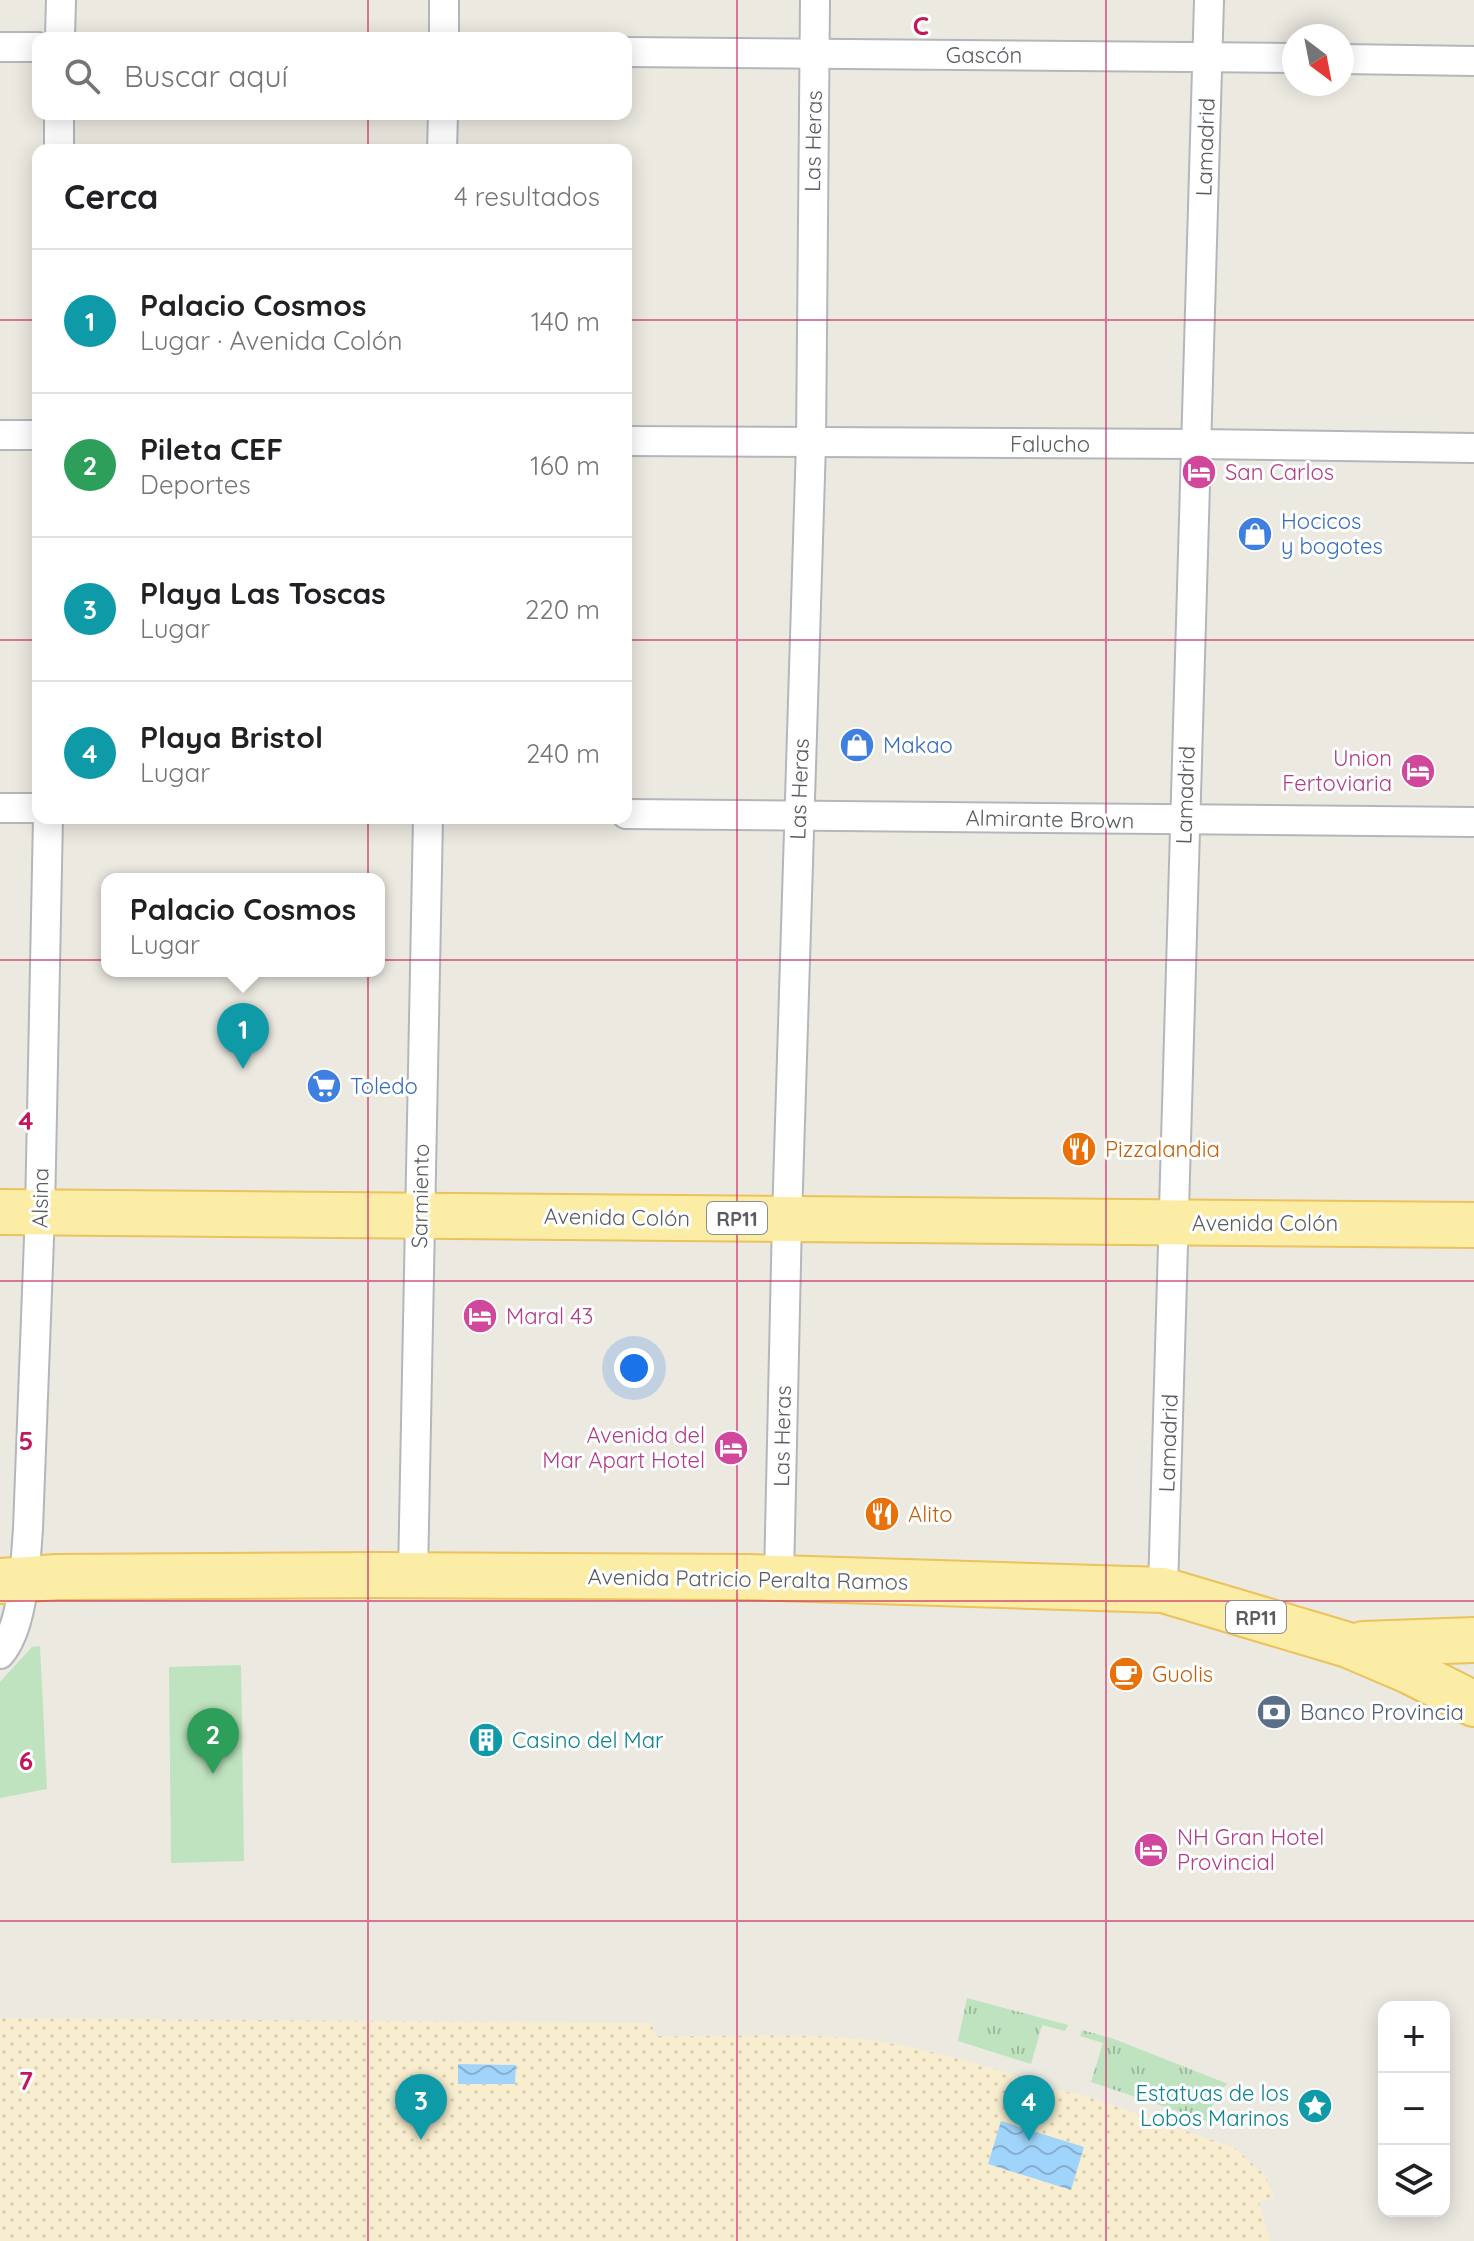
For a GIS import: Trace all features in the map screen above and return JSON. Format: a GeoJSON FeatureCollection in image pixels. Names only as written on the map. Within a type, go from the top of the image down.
{"type":"FeatureCollection","features":[{"type":"Feature","properties":{"kind":"main road","name":"Avenida Colón"},"geometry":{"type":"LineString","coordinates":[[20,1212],[1474,1225]]}},
{"type":"Feature","properties":{"kind":"main road","name":"Avenida Patricio Peralta Ramos"},"geometry":{"type":"LineString","coordinates":[[12,1579],[413,1575],[779,1577],[1163,1590],[1348,1645],[1474,1704]]}},
{"type":"Feature","properties":{"kind":"main road","name":"RP11"},"geometry":{"type":"LineString","coordinates":[[1348,1645],[1474,1640]]}},
{"type":"Feature","properties":{"kind":"street"},"geometry":{"type":"LineString","coordinates":[[60,32],[61,0]]}},
{"type":"Feature","properties":{"kind":"street"},"geometry":{"type":"LineString","coordinates":[[444,0],[444,32]]}},
{"type":"Feature","properties":{"kind":"street","name":"Las Heras"},"geometry":{"type":"LineString","coordinates":[[779,1577],[811,443],[815,0]]}},
{"type":"Feature","properties":{"kind":"street","name":"Lamadrid"},"geometry":{"type":"LineString","coordinates":[[1163,1590],[1209,0]]}},
{"type":"Feature","properties":{"kind":"street"},"geometry":{"type":"LineString","coordinates":[[0,47],[32,47]]}},
{"type":"Feature","properties":{"kind":"street","name":"Gascón"},"geometry":{"type":"LineString","coordinates":[[632,52],[1282,58]]}},
{"type":"Feature","properties":{"kind":"street"},"geometry":{"type":"LineString","coordinates":[[1354,59],[1474,61]]}},
{"type":"Feature","properties":{"kind":"street"},"geometry":{"type":"LineString","coordinates":[[59,120],[59,144]]}},
{"type":"Feature","properties":{"kind":"street"},"geometry":{"type":"LineString","coordinates":[[442,144],[443,120]]}},
{"type":"Feature","properties":{"kind":"street"},"geometry":{"type":"LineString","coordinates":[[0,435],[32,435]]}},
{"type":"Feature","properties":{"kind":"street","name":"Falucho"},"geometry":{"type":"LineString","coordinates":[[632,441],[1474,448]]}},
{"type":"Feature","properties":{"kind":"street"},"geometry":{"type":"LineString","coordinates":[[0,808],[32,808]]}},
{"type":"Feature","properties":{"kind":"street","name":"Almirante Brown"},"geometry":{"type":"LineString","coordinates":[[632,814],[1474,822]]}},
{"type":"Feature","properties":{"kind":"street","name":"Alsina"},"geometry":{"type":"LineString","coordinates":[[0,1654],[11,1636],[20,1212],[48,824]]}},
{"type":"Feature","properties":{"kind":"street","name":"Sarmiento"},"geometry":{"type":"LineString","coordinates":[[413,1575],[428,824]]}},
{"type":"Feature","properties":{"kind":"green space"},"geometry":{"type":"Polygon","coordinates":[[[40,1646],[47,1789],[0,1798],[0,1682],[32,1647],[40,1646]]]}},
{"type":"Feature","properties":{"kind":"green space"},"geometry":{"type":"Polygon","coordinates":[[[241,1665],[244,1861],[171,1863],[169,1667],[241,1665]]]}},
{"type":"Feature","properties":{"kind":"green space"},"geometry":{"type":"Polygon","coordinates":[[[967,1998],[1068,2025],[1065,2031],[1042,2025],[1031,2064],[958,2041],[967,1998]]]}},
{"type":"Feature","properties":{"kind":"green space"},"geometry":{"type":"Polygon","coordinates":[[[1082,2030],[1114,2039],[1228,2084],[1218,2091],[1207,2121],[1091,2082],[1103,2043],[1080,2036],[1082,2030]]]}},
{"type":"Feature","properties":{"kind":"sand"},"geometry":{"type":"Polygon","coordinates":[[[0,2018],[651,2023],[656,2036],[808,2036],[906,2046],[1086,2096],[1235,2148],[1265,2175],[1274,2198],[1259,2202],[1270,2241],[0,2241],[0,2018]]]}},
{"type":"Feature","properties":{"kind":"water"},"geometry":{"type":"Polygon","coordinates":[[[458,2064],[516,2065],[515,2084],[458,2084],[458,2064]]]}},
{"type":"Feature","properties":{"kind":"water"},"geometry":{"type":"Polygon","coordinates":[[[1001,2121],[1084,2147],[1071,2190],[988,2164],[1001,2121]]]}},
{"type":"Feature","properties":{"kind":"place","name":"San Carlos"},"geometry":{"type":"Point","coordinates":[1199,472]}},
{"type":"Feature","properties":{"kind":"place","name":"Hocicos y bogotes"},"geometry":{"type":"Point","coordinates":[1255,534]}},
{"type":"Feature","properties":{"kind":"place","name":"Makao"},"geometry":{"type":"Point","coordinates":[857,745]}},
{"type":"Feature","properties":{"kind":"place","name":"Union Fertoviaria"},"geometry":{"type":"Point","coordinates":[1418,771]}},
{"type":"Feature","properties":{"kind":"place","name":"Palacio Cosmos"},"geometry":{"type":"Point","coordinates":[243,1069]}},
{"type":"Feature","properties":{"kind":"place","name":"Toledo"},"geometry":{"type":"Point","coordinates":[324,1086]}},
{"type":"Feature","properties":{"kind":"place","name":"Pizzalandia"},"geometry":{"type":"Point","coordinates":[1079,1149]}},
{"type":"Feature","properties":{"kind":"place","name":"Maral 43"},"geometry":{"type":"Point","coordinates":[480,1316]}},
{"type":"Feature","properties":{"kind":"place","name":"Avenida del Mar Apart Hotel"},"geometry":{"type":"Point","coordinates":[731,1448]}},
{"type":"Feature","properties":{"kind":"place","name":"Alito"},"geometry":{"type":"Point","coordinates":[882,1514]}},
{"type":"Feature","properties":{"kind":"place","name":"Guolis"},"geometry":{"type":"Point","coordinates":[1126,1674]}},
{"type":"Feature","properties":{"kind":"place","name":"Banco Provincia"},"geometry":{"type":"Point","coordinates":[1274,1712]}},
{"type":"Feature","properties":{"kind":"place","name":"Casino del Mar"},"geometry":{"type":"Point","coordinates":[486,1740]}},
{"type":"Feature","properties":{"kind":"place","name":"Pileta CEF"},"geometry":{"type":"Point","coordinates":[213,1774]}},
{"type":"Feature","properties":{"kind":"place","name":"NH Gran Hotel Provincial"},"geometry":{"type":"Point","coordinates":[1151,1850]}},
{"type":"Feature","properties":{"kind":"place","name":"Estatuas de los Lobos Marinos"},"geometry":{"type":"Point","coordinates":[1315,2106]}},
{"type":"Feature","properties":{"kind":"place","name":"Playa Las Toscas"},"geometry":{"type":"Point","coordinates":[421,2140]}},
{"type":"Feature","properties":{"kind":"place","name":"Playa Bristol"},"geometry":{"type":"Point","coordinates":[1029,2141]}}]}
